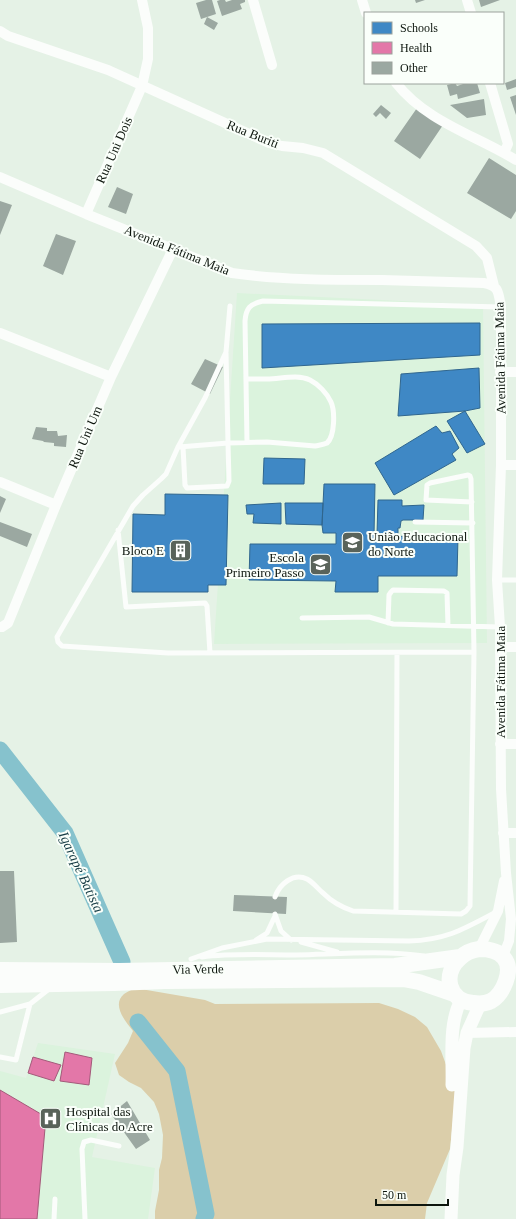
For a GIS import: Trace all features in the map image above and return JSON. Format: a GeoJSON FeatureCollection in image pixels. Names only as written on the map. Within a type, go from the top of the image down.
{"type":"FeatureCollection","features":[{"type":"Feature","properties":{"kind":"main road"},"geometry":{"type":"LineString","coordinates":[[394,973],[453,958],[469,951],[479,949],[492,950],[508,958],[506,962],[508,970],[507,978],[498,996]]}},
{"type":"Feature","properties":{"kind":"main road"},"geometry":{"type":"LineString","coordinates":[[453,958],[455,963],[449,980],[450,988],[458,997]]}},
{"type":"Feature","properties":{"kind":"main road","name":"Via Verde"},"geometry":{"type":"LineString","coordinates":[[0,970],[119,971],[170,967],[394,973]]}},
{"type":"Feature","properties":{"kind":"main road"},"geometry":{"type":"LineString","coordinates":[[394,973],[403,979],[419,982],[471,1003],[480,1004],[491,1001],[498,996],[516,989]]}},
{"type":"Feature","properties":{"kind":"main road","name":"Via Verde"},"geometry":{"type":"LineString","coordinates":[[0,985],[394,973]]}},
{"type":"Feature","properties":{"kind":"street","name":"Rua Uni Dois"},"geometry":{"type":"LineString","coordinates":[[86,214],[142,86],[148,59],[148,28],[142,0]]}},
{"type":"Feature","properties":{"kind":"street"},"geometry":{"type":"LineString","coordinates":[[253,0],[272,65]]}},
{"type":"Feature","properties":{"kind":"street"},"geometry":{"type":"LineString","coordinates":[[362,0],[366,12]]}},
{"type":"Feature","properties":{"kind":"street"},"geometry":{"type":"LineString","coordinates":[[467,0],[471,12]]}},
{"type":"Feature","properties":{"kind":"street","name":"Rua Buriti"},"geometry":{"type":"LineString","coordinates":[[0,31],[8,36],[108,70],[269,143],[303,148],[323,153],[476,246],[486,258],[494,286]]}},
{"type":"Feature","properties":{"kind":"street"},"geometry":{"type":"LineString","coordinates":[[397,84],[422,108],[448,126],[509,146]]}},
{"type":"Feature","properties":{"kind":"street"},"geometry":{"type":"LineString","coordinates":[[490,84],[509,146],[516,160]]}},
{"type":"Feature","properties":{"kind":"street","name":"Avenida Fátima Maia"},"geometry":{"type":"LineString","coordinates":[[0,177],[86,214],[232,273],[252,276],[334,280],[484,283],[494,286],[499,294],[501,308],[501,465],[497,580],[500,627],[501,789],[506,874],[511,919],[508,958]]}},
{"type":"Feature","properties":{"kind":"street","name":"Rua Uni Um"},"geometry":{"type":"LineString","coordinates":[[1,627],[8,623],[56,505],[111,377],[173,249]]}},
{"type":"Feature","properties":{"kind":"street"},"geometry":{"type":"LineString","coordinates":[[0,333],[111,377]]}},
{"type":"Feature","properties":{"kind":"street"},"geometry":{"type":"LineString","coordinates":[[500,372],[516,372]]}},
{"type":"Feature","properties":{"kind":"street"},"geometry":{"type":"LineString","coordinates":[[501,465],[516,465]]}},
{"type":"Feature","properties":{"kind":"street"},"geometry":{"type":"LineString","coordinates":[[0,482],[56,505]]}},
{"type":"Feature","properties":{"kind":"street"},"geometry":{"type":"LineString","coordinates":[[500,647],[516,647]]}},
{"type":"Feature","properties":{"kind":"street"},"geometry":{"type":"LineString","coordinates":[[500,744],[516,744]]}},
{"type":"Feature","properties":{"kind":"street"},"geometry":{"type":"LineString","coordinates":[[503,833],[516,833]]}},
{"type":"Feature","properties":{"kind":"street","name":"Avenida Fátima Maia"},"geometry":{"type":"LineString","coordinates":[[479,949],[498,911],[506,874]]}},
{"type":"Feature","properties":{"kind":"street"},"geometry":{"type":"LineString","coordinates":[[453,1175],[450,1130],[452,1047],[458,997]]}},
{"type":"Feature","properties":{"kind":"street"},"geometry":{"type":"LineString","coordinates":[[451,1219],[462,1064],[467,1033],[480,1004]]}},
{"type":"Feature","properties":{"kind":"street"},"geometry":{"type":"LineString","coordinates":[[467,1033],[516,1032]]}},
{"type":"Feature","properties":{"kind":"lane"},"geometry":{"type":"LineString","coordinates":[[247,442],[245,321],[246,312],[256,303],[263,301],[501,308]]}},
{"type":"Feature","properties":{"kind":"lane"},"geometry":{"type":"LineString","coordinates":[[181,447],[186,487],[227,486],[229,481],[226,352],[230,306]]}},
{"type":"Feature","properties":{"kind":"lane"},"geometry":{"type":"LineString","coordinates":[[226,352],[181,447],[166,474],[137,500],[118,529],[57,637],[58,642],[62,646],[168,654],[474,652]]}},
{"type":"Feature","properties":{"kind":"lane"},"geometry":{"type":"LineString","coordinates":[[181,447],[247,442],[315,446],[327,442],[333,428],[333,411],[331,401],[328,396],[316,384],[310,380],[299,377],[246,379]]}},
{"type":"Feature","properties":{"kind":"lane"},"geometry":{"type":"LineString","coordinates":[[275,897],[277,890],[281,885],[289,879],[298,877],[305,878],[342,908],[353,911],[461,914],[470,906],[474,652],[472,502],[471,479],[468,475],[430,483],[428,485],[426,500],[472,502]]}},
{"type":"Feature","properties":{"kind":"lane"},"geometry":{"type":"LineString","coordinates":[[415,522],[472,523]]}},
{"type":"Feature","properties":{"kind":"lane"},"geometry":{"type":"LineString","coordinates":[[118,529],[126,607],[205,603],[207,606],[210,653]]}},
{"type":"Feature","properties":{"kind":"lane"},"geometry":{"type":"LineString","coordinates":[[497,580],[516,580]]}},
{"type":"Feature","properties":{"kind":"lane"},"geometry":{"type":"LineString","coordinates":[[388,624],[388,595],[393,590],[444,591],[447,593],[448,626]]}},
{"type":"Feature","properties":{"kind":"lane"},"geometry":{"type":"LineString","coordinates":[[302,618],[369,617],[388,624],[500,627]]}},
{"type":"Feature","properties":{"kind":"lane"},"geometry":{"type":"LineString","coordinates":[[396,912],[397,652]]}},
{"type":"Feature","properties":{"kind":"lane"},"geometry":{"type":"LineString","coordinates":[[184,962],[222,948],[254,941],[278,939],[429,940],[455,933],[498,911]]}},
{"type":"Feature","properties":{"kind":"lane"},"geometry":{"type":"LineString","coordinates":[[254,941],[267,933],[275,915],[282,930],[290,940],[344,954]]}},
{"type":"Feature","properties":{"kind":"lane"},"geometry":{"type":"LineString","coordinates":[[191,959],[236,955],[403,953],[453,958]]}},
{"type":"Feature","properties":{"kind":"lane"},"geometry":{"type":"LineString","coordinates":[[0,1012],[30,1004],[55,984]]}},
{"type":"Feature","properties":{"kind":"lane"},"geometry":{"type":"LineString","coordinates":[[0,1057],[16,1060],[30,1004]]}},
{"type":"Feature","properties":{"kind":"lane"},"geometry":{"type":"LineString","coordinates":[[85,1219],[82,1149],[84,1142],[91,1140],[119,1146]]}},
{"type":"Feature","properties":{"kind":"lane"},"geometry":{"type":"LineString","coordinates":[[54,1199],[54,1219]]}},
{"type":"Feature","properties":{"kind":"shaded area","name":"União Educacional do Norte"},"geometry":{"type":"Polygon","coordinates":[[[237,293],[483,305],[487,643],[214,644],[237,293]]]}},
{"type":"Feature","properties":{"kind":"shaded area"},"geometry":{"type":"Polygon","coordinates":[[[135,988],[205,1000],[215,1004],[379,1003],[398,1009],[415,1017],[427,1027],[441,1051],[456,1092],[450,1149],[427,1203],[425,1219],[155,1219],[159,1190],[159,1170],[162,1158],[163,1135],[159,1114],[154,1102],[141,1088],[119,1075],[115,1063],[128,1043],[133,1031],[119,1008],[120,998],[135,988]]]}},
{"type":"Feature","properties":{"kind":"shaded area","name":"Hospital das Clínicas do Acre"},"geometry":{"type":"Polygon","coordinates":[[[38,1043],[115,1054],[92,1157],[155,1168],[148,1219],[0,1219],[0,1071],[26,1078],[38,1043]]]}},
{"type":"Feature","properties":{"kind":"building: Schools"},"geometry":{"type":"Polygon","coordinates":[[[480,323],[480,355],[262,368],[262,324],[480,323]]]}},
{"type":"Feature","properties":{"kind":"building: Schools"},"geometry":{"type":"Polygon","coordinates":[[[479,368],[480,408],[465,411],[398,416],[401,374],[479,368]]]}},
{"type":"Feature","properties":{"kind":"building: Schools"},"geometry":{"type":"Polygon","coordinates":[[[465,411],[485,444],[467,453],[447,421],[465,411]]]}},
{"type":"Feature","properties":{"kind":"building: Schools"},"geometry":{"type":"Polygon","coordinates":[[[436,426],[442,433],[450,431],[459,448],[452,454],[456,460],[394,495],[375,463],[436,426]]]}},
{"type":"Feature","properties":{"kind":"building: Schools"},"geometry":{"type":"Polygon","coordinates":[[[264,458],[305,459],[304,484],[263,484],[264,458]]]}},
{"type":"Feature","properties":{"kind":"building: Schools"},"geometry":{"type":"Polygon","coordinates":[[[324,484],[375,484],[374,536],[458,537],[457,576],[378,576],[378,592],[335,592],[336,581],[249,580],[250,544],[336,544],[336,533],[323,533],[324,484]]]}},
{"type":"Feature","properties":{"kind":"building: Schools","name":"Bloco E"},"geometry":{"type":"Polygon","coordinates":[[[165,494],[228,495],[226,585],[208,585],[208,592],[132,592],[133,514],[165,515],[165,494]]]}},
{"type":"Feature","properties":{"kind":"building: Schools"},"geometry":{"type":"Polygon","coordinates":[[[378,500],[402,500],[402,506],[424,505],[423,520],[401,521],[400,528],[398,528],[398,535],[377,534],[378,500]]]}},
{"type":"Feature","properties":{"kind":"building: Schools"},"geometry":{"type":"Polygon","coordinates":[[[281,503],[281,524],[253,523],[254,514],[247,514],[246,505],[281,503]]]}},
{"type":"Feature","properties":{"kind":"building: Schools"},"geometry":{"type":"Polygon","coordinates":[[[285,503],[323,503],[322,525],[286,524],[285,503]]]}},
{"type":"Feature","properties":{"kind":"building: Health"},"geometry":{"type":"Polygon","coordinates":[[[65,1052],[92,1058],[89,1085],[60,1081],[65,1052]]]}},
{"type":"Feature","properties":{"kind":"building: Health"},"geometry":{"type":"Polygon","coordinates":[[[33,1057],[61,1065],[54,1081],[28,1073],[33,1057]]]}},
{"type":"Feature","properties":{"kind":"building: Health"},"geometry":{"type":"Polygon","coordinates":[[[0,1090],[46,1117],[37,1219],[0,1219],[0,1090]]]}},
{"type":"Feature","properties":{"kind":"building: Other"},"geometry":{"type":"Polygon","coordinates":[[[212,0],[216,14],[201,19],[196,3],[212,0]]]}},
{"type":"Feature","properties":{"kind":"building: Other"},"geometry":{"type":"Polygon","coordinates":[[[225,0],[226,2],[232,0],[245,0],[245,2],[240,4],[242,9],[222,16],[217,1],[225,0]]]}},
{"type":"Feature","properties":{"kind":"building: Other"},"geometry":{"type":"Polygon","coordinates":[[[415,0],[425,0],[416,3],[415,0]]]}},
{"type":"Feature","properties":{"kind":"building: Other"},"geometry":{"type":"Polygon","coordinates":[[[479,0],[500,0],[481,7],[479,0]]]}},
{"type":"Feature","properties":{"kind":"building: Other"},"geometry":{"type":"Polygon","coordinates":[[[207,17],[218,23],[214,30],[204,24],[207,17]]]}},
{"type":"Feature","properties":{"kind":"building: Other"},"geometry":{"type":"Polygon","coordinates":[[[516,79],[516,87],[507,90],[505,83],[516,79]]]}},
{"type":"Feature","properties":{"kind":"building: Other"},"geometry":{"type":"Polygon","coordinates":[[[456,84],[457,86],[463,84],[477,84],[480,93],[458,99],[457,94],[450,96],[447,85],[456,84]]]}},
{"type":"Feature","properties":{"kind":"building: Other"},"geometry":{"type":"Polygon","coordinates":[[[516,95],[516,115],[510,97],[516,95]]]}},
{"type":"Feature","properties":{"kind":"building: Other"},"geometry":{"type":"Polygon","coordinates":[[[484,99],[486,115],[467,118],[450,105],[484,99]]]}},
{"type":"Feature","properties":{"kind":"building: Other"},"geometry":{"type":"Polygon","coordinates":[[[381,105],[391,113],[386,119],[380,113],[376,117],[373,114],[381,105]]]}},
{"type":"Feature","properties":{"kind":"building: Other"},"geometry":{"type":"Polygon","coordinates":[[[417,108],[443,125],[420,159],[394,141],[417,108]]]}},
{"type":"Feature","properties":{"kind":"building: Other"},"geometry":{"type":"Polygon","coordinates":[[[489,158],[516,175],[516,211],[511,219],[467,193],[489,158]]]}},
{"type":"Feature","properties":{"kind":"building: Other"},"geometry":{"type":"Polygon","coordinates":[[[117,187],[133,194],[126,214],[108,207],[117,187]]]}},
{"type":"Feature","properties":{"kind":"building: Other"},"geometry":{"type":"Polygon","coordinates":[[[0,201],[12,205],[0,235],[0,201]]]}},
{"type":"Feature","properties":{"kind":"building: Other"},"geometry":{"type":"Polygon","coordinates":[[[56,234],[76,241],[63,275],[43,266],[56,234]]]}},
{"type":"Feature","properties":{"kind":"building: Other"},"geometry":{"type":"Polygon","coordinates":[[[205,359],[223,367],[210,394],[191,384],[205,359]]]}},
{"type":"Feature","properties":{"kind":"building: Other"},"geometry":{"type":"Polygon","coordinates":[[[36,427],[47,428],[47,431],[57,431],[58,436],[67,435],[66,447],[54,446],[54,443],[32,439],[36,427]]]}},
{"type":"Feature","properties":{"kind":"building: Other"},"geometry":{"type":"Polygon","coordinates":[[[0,496],[6,499],[0,513],[0,496]]]}},
{"type":"Feature","properties":{"kind":"building: Other"},"geometry":{"type":"Polygon","coordinates":[[[0,522],[32,534],[27,547],[0,536],[0,522]]]}},
{"type":"Feature","properties":{"kind":"building: Other"},"geometry":{"type":"Polygon","coordinates":[[[0,871],[14,871],[17,942],[0,943],[0,871]]]}},
{"type":"Feature","properties":{"kind":"building: Other"},"geometry":{"type":"Polygon","coordinates":[[[234,895],[287,897],[286,914],[233,911],[234,895]]]}},
{"type":"Feature","properties":{"kind":"building: Other"},"geometry":{"type":"Polygon","coordinates":[[[127,1101],[150,1140],[136,1149],[111,1114],[127,1101]]]}},
{"type":"Feature","properties":{"kind":"waterway","name":"Igarapé Batista"},"geometry":{"type":"LineString","coordinates":[[0,750],[65,833],[122,962]]}},
{"type":"Feature","properties":{"kind":"waterway","name":"Igarapé Batista"},"geometry":{"type":"LineString","coordinates":[[138,1022],[177,1071],[206,1214],[204,1219]]}},
{"type":"Feature","properties":{"kind":"place","name":"União Educacional do Norte"},"geometry":{"type":"Point","coordinates":[353,543]}},
{"type":"Feature","properties":{"kind":"place","name":"Bloco E"},"geometry":{"type":"Point","coordinates":[180,550]}},
{"type":"Feature","properties":{"kind":"place","name":"Escola Primeiro Passo"},"geometry":{"type":"Point","coordinates":[320,564]}},
{"type":"Feature","properties":{"kind":"place","name":"Hospital das Clínicas do Acre"},"geometry":{"type":"Point","coordinates":[50,1118]}}]}
